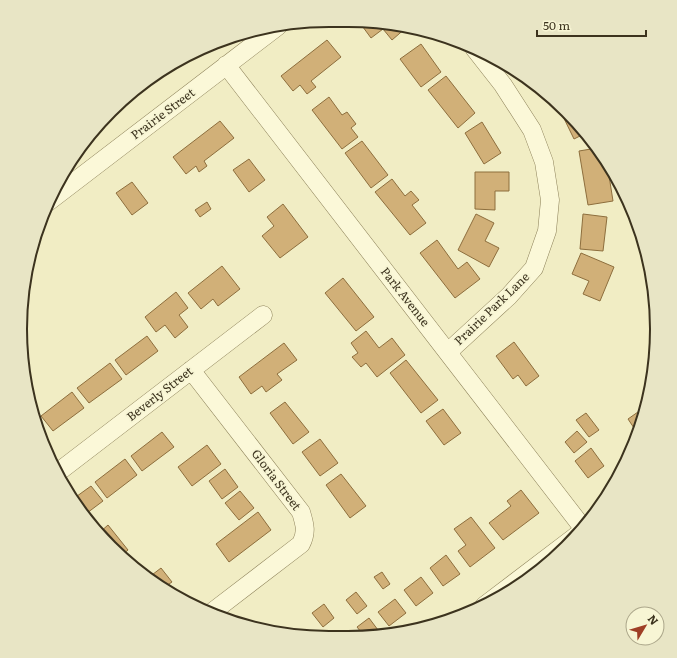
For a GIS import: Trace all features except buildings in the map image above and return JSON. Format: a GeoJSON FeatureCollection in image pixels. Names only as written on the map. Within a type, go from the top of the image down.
{"type":"FeatureCollection","features":[{"type":"Feature","properties":{"kind":"street","name":"Prairie Street"},"geometry":{"type":"LineString","coordinates":[[59,194],[268,33]]}},
{"type":"Feature","properties":{"kind":"street","name":"Prairie Park Lane"},"geometry":{"type":"LineString","coordinates":[[448,352],[509,296],[534,268],[547,231],[550,200],[544,162],[532,130],[503,85],[482,58]]}},
{"type":"Feature","properties":{"kind":"street","name":"Park Avenue"},"geometry":{"type":"LineString","coordinates":[[226,65],[579,523]]}},
{"type":"Feature","properties":{"kind":"street","name":"Beverly Street"},"geometry":{"type":"LineString","coordinates":[[62,470],[263,315]]}},
{"type":"Feature","properties":{"kind":"street","name":"Gloria Street"},"geometry":{"type":"LineString","coordinates":[[191,370],[301,512],[305,523],[305,535],[302,544],[216,609]]}}]}
